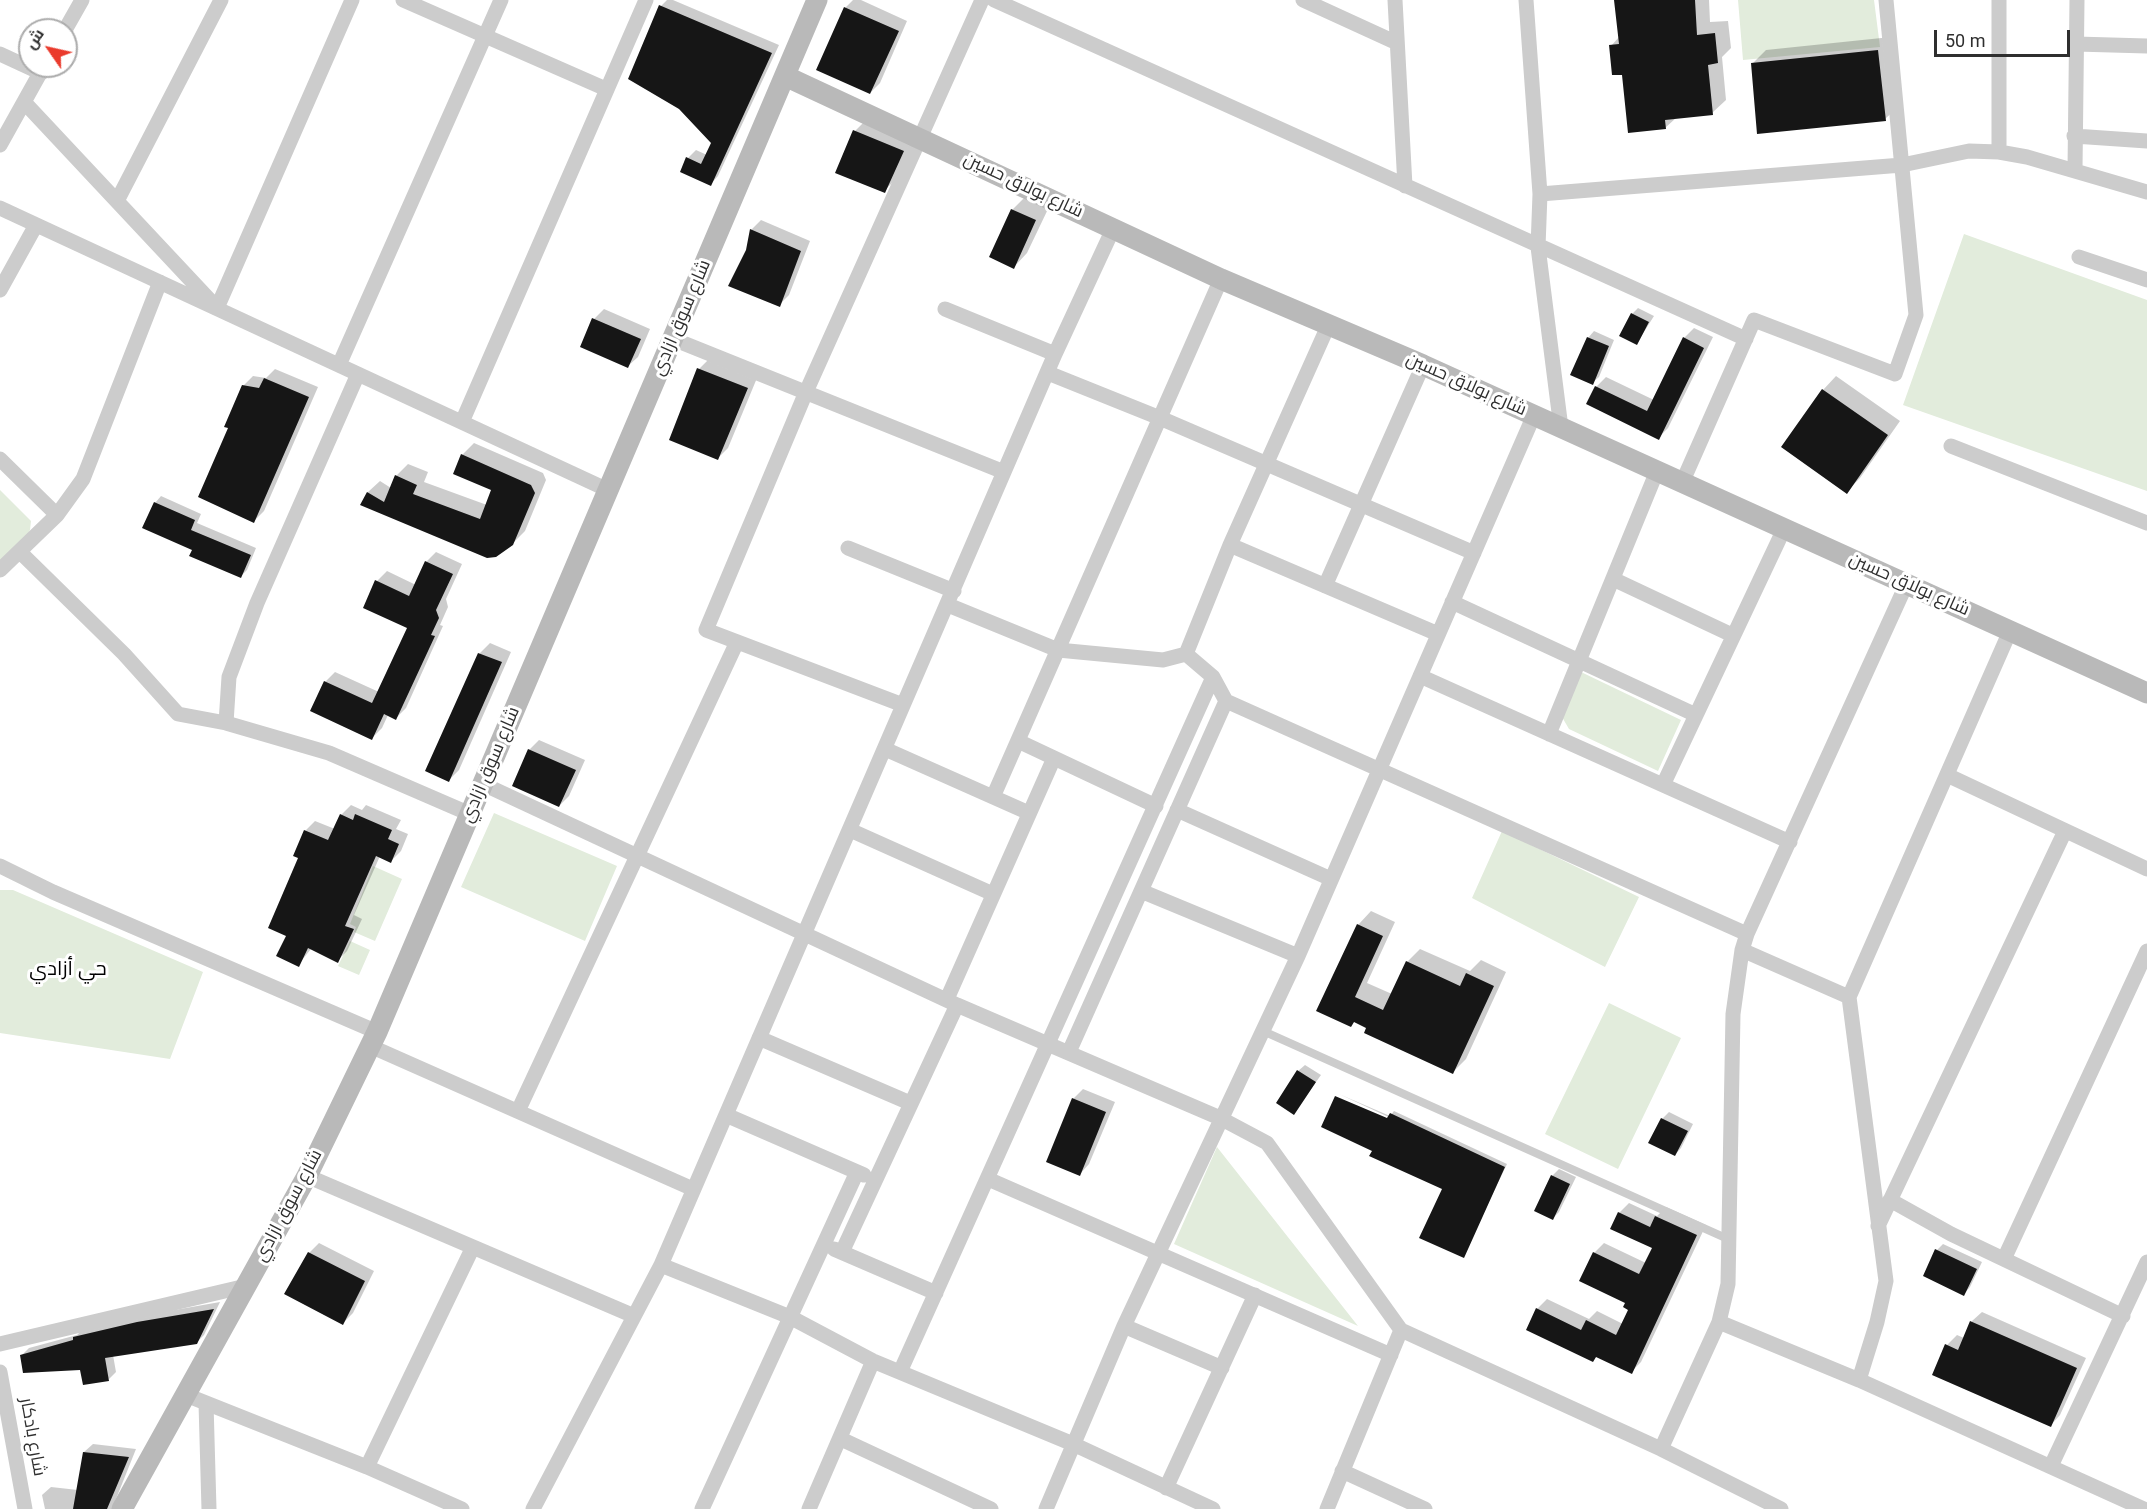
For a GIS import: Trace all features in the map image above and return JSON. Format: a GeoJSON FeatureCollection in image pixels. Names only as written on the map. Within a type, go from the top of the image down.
{"type":"FeatureCollection","features":[{"type":"Feature","properties":{"kind":"street"},"geometry":{"type":"LineString","coordinates":[[72,18],[82,0]]}},
{"type":"Feature","properties":{"kind":"street"},"geometry":{"type":"LineString","coordinates":[[117,201],[221,0]]}},
{"type":"Feature","properties":{"kind":"street"},"geometry":{"type":"LineString","coordinates":[[217,309],[352,0]]}},
{"type":"Feature","properties":{"kind":"street"},"geometry":{"type":"LineString","coordinates":[[403,0],[606,89]]}},
{"type":"Feature","properties":{"kind":"street"},"geometry":{"type":"LineString","coordinates":[[339,365],[501,0]]}},
{"type":"Feature","properties":{"kind":"street"},"geometry":{"type":"LineString","coordinates":[[462,422],[646,0]]}},
{"type":"Feature","properties":{"kind":"street","name":"شارع سوق ازادي"},"geometry":{"type":"LineString","coordinates":[[122,1509],[307,1176],[374,1039],[817,0]]}},
{"type":"Feature","properties":{"kind":"street"},"geometry":{"type":"LineString","coordinates":[[903,705],[736,644],[706,630],[806,392],[982,0]]}},
{"type":"Feature","properties":{"kind":"street"},"geometry":{"type":"LineString","coordinates":[[994,0],[1746,339]]}},
{"type":"Feature","properties":{"kind":"street"},"geometry":{"type":"LineString","coordinates":[[1303,0],[1397,43]]}},
{"type":"Feature","properties":{"kind":"street"},"geometry":{"type":"LineString","coordinates":[[1395,0],[1405,186]]}},
{"type":"Feature","properties":{"kind":"street"},"geometry":{"type":"LineString","coordinates":[[1526,0],[1540,194],[1538,247],[1561,428]]}},
{"type":"Feature","properties":{"kind":"street"},"geometry":{"type":"LineString","coordinates":[[1682,483],[1754,320],[1895,374],[1916,315],[1886,0]]}},
{"type":"Feature","properties":{"kind":"street"},"geometry":{"type":"LineString","coordinates":[[1999,0],[1999,152]]}},
{"type":"Feature","properties":{"kind":"street"},"geometry":{"type":"LineString","coordinates":[[2075,169],[2077,0]]}},
{"type":"Feature","properties":{"kind":"street"},"geometry":{"type":"LineString","coordinates":[[2076,44],[2147,46]]}},
{"type":"Feature","properties":{"kind":"street"},"geometry":{"type":"LineString","coordinates":[[0,54],[18,60]]}},
{"type":"Feature","properties":{"kind":"street","name":"شارع بولاق حسين"},"geometry":{"type":"LineString","coordinates":[[785,76],[1221,279],[1328,327],[1423,365],[2147,693]]}},
{"type":"Feature","properties":{"kind":"street"},"geometry":{"type":"LineString","coordinates":[[0,145],[38,78]]}},
{"type":"Feature","properties":{"kind":"street"},"geometry":{"type":"LineString","coordinates":[[24,102],[217,309]]}},
{"type":"Feature","properties":{"kind":"street"},"geometry":{"type":"LineString","coordinates":[[2074,136],[2147,141]]}},
{"type":"Feature","properties":{"kind":"street"},"geometry":{"type":"LineString","coordinates":[[1540,194],[1902,165],[1969,151],[1999,152],[2075,169],[2147,192]]}},
{"type":"Feature","properties":{"kind":"street"},"geometry":{"type":"LineString","coordinates":[[0,208],[608,490]]}},
{"type":"Feature","properties":{"kind":"street"},"geometry":{"type":"LineString","coordinates":[[0,290],[36,225]]}},
{"type":"Feature","properties":{"kind":"street"},"geometry":{"type":"LineString","coordinates":[[539,1507],[661,1265],[1055,354],[1113,229]]}},
{"type":"Feature","properties":{"kind":"street"},"geometry":{"type":"LineString","coordinates":[[2079,257],[2147,280]]}},
{"type":"Feature","properties":{"kind":"street"},"geometry":{"type":"LineString","coordinates":[[993,797],[1221,279]]}},
{"type":"Feature","properties":{"kind":"street"},"geometry":{"type":"LineString","coordinates":[[0,570],[57,515],[83,479],[160,282]]}},
{"type":"Feature","properties":{"kind":"street"},"geometry":{"type":"LineString","coordinates":[[945,309],[1055,354]]}},
{"type":"Feature","properties":{"kind":"street"},"geometry":{"type":"LineString","coordinates":[[1186,654],[1230,545],[1328,327]]}},
{"type":"Feature","properties":{"kind":"street"},"geometry":{"type":"LineString","coordinates":[[673,339],[1004,472]]}},
{"type":"Feature","properties":{"kind":"street"},"geometry":{"type":"LineString","coordinates":[[1325,586],[1423,365]]}},
{"type":"Feature","properties":{"kind":"street"},"geometry":{"type":"LineString","coordinates":[[1048,373],[1160,418],[1474,553]]}},
{"type":"Feature","properties":{"kind":"street"},"geometry":{"type":"LineString","coordinates":[[226,723],[229,677],[257,603],[358,374]]}},
{"type":"Feature","properties":{"kind":"street"},"geometry":{"type":"LineString","coordinates":[[1046,1509],[1124,1326],[1298,956],[1534,415]]}},
{"type":"Feature","properties":{"kind":"street"},"geometry":{"type":"LineString","coordinates":[[1951,447],[2147,523]]}},
{"type":"Feature","properties":{"kind":"street"},"geometry":{"type":"LineString","coordinates":[[0,459],[57,515]]}},
{"type":"Feature","properties":{"kind":"street"},"geometry":{"type":"LineString","coordinates":[[1549,734],[1657,471]]}},
{"type":"Feature","properties":{"kind":"street"},"geometry":{"type":"LineString","coordinates":[[1663,785],[1784,528]]}},
{"type":"Feature","properties":{"kind":"street"},"geometry":{"type":"LineString","coordinates":[[1230,545],[1438,634]]}},
{"type":"Feature","properties":{"kind":"street"},"geometry":{"type":"LineString","coordinates":[[848,548],[1058,651],[1163,660],[1186,654]]}},
{"type":"Feature","properties":{"kind":"street"},"geometry":{"type":"LineString","coordinates":[[20,552],[124,654],[178,714],[226,723],[329,753],[470,814]]}},
{"type":"Feature","properties":{"kind":"street"},"geometry":{"type":"LineString","coordinates":[[1613,579],[1732,635]]}},
{"type":"Feature","properties":{"kind":"street"},"geometry":{"type":"LineString","coordinates":[[1661,1449],[1719,1322],[1728,1284],[1733,1014],[1742,950],[1906,585]]}},
{"type":"Feature","properties":{"kind":"street"},"geometry":{"type":"LineString","coordinates":[[1452,602],[1580,659],[1696,715]]}},
{"type":"Feature","properties":{"kind":"street"},"geometry":{"type":"LineString","coordinates":[[1859,1380],[1877,1322],[1886,1281],[1849,997],[2010,631]]}},
{"type":"Feature","properties":{"kind":"street"},"geometry":{"type":"LineString","coordinates":[[518,1111],[736,644]]}},
{"type":"Feature","properties":{"kind":"street"},"geometry":{"type":"LineString","coordinates":[[1186,654],[1213,677],[1226,701],[1748,934]]}},
{"type":"Feature","properties":{"kind":"street"},"geometry":{"type":"LineString","coordinates":[[1420,676],[1790,842]]}},
{"type":"Feature","properties":{"kind":"street"},"geometry":{"type":"LineString","coordinates":[[900,1372],[1213,677]]}},
{"type":"Feature","properties":{"kind":"street"},"geometry":{"type":"LineString","coordinates":[[1069,1052],[1226,701]]}},
{"type":"Feature","properties":{"kind":"street"},"geometry":{"type":"LineString","coordinates":[[1018,741],[1156,806]]}},
{"type":"Feature","properties":{"kind":"street"},"geometry":{"type":"LineString","coordinates":[[885,749],[1029,813]]}},
{"type":"Feature","properties":{"kind":"street"},"geometry":{"type":"LineString","coordinates":[[842,1252],[910,1103],[993,894],[1054,758]]}},
{"type":"Feature","properties":{"kind":"street"},"geometry":{"type":"LineString","coordinates":[[1947,775],[2147,869]]}},
{"type":"Feature","properties":{"kind":"street"},"geometry":{"type":"LineString","coordinates":[[483,784],[952,1002],[1220,1118],[1268,1143],[1401,1330],[1661,1449],[1772,1507]]}},
{"type":"Feature","properties":{"kind":"street"},"geometry":{"type":"LineString","coordinates":[[1177,810],[1331,879]]}},
{"type":"Feature","properties":{"kind":"street"},"geometry":{"type":"LineString","coordinates":[[850,830],[993,894]]}},
{"type":"Feature","properties":{"kind":"street"},"geometry":{"type":"LineString","coordinates":[[1878,1226],[2064,831]]}},
{"type":"Feature","properties":{"kind":"street"},"geometry":{"type":"LineString","coordinates":[[1,867],[374,1039],[518,1111],[693,1189]]}},
{"type":"Feature","properties":{"kind":"street"},"geometry":{"type":"LineString","coordinates":[[1141,891],[1298,956]]}},
{"type":"Feature","properties":{"kind":"street"},"geometry":{"type":"LineString","coordinates":[[1742,950],[1849,997]]}},
{"type":"Feature","properties":{"kind":"street"},"geometry":{"type":"LineString","coordinates":[[2004,1259],[2147,951]]}},
{"type":"Feature","properties":{"kind":"street"},"geometry":{"type":"LineString","coordinates":[[759,1038],[910,1103]]}},
{"type":"Feature","properties":{"kind":"street"},"geometry":{"type":"LineString","coordinates":[[726,1115],[875,1180]]}},
{"type":"Feature","properties":{"kind":"street"},"geometry":{"type":"LineString","coordinates":[[702,1509],[857,1172]]}},
{"type":"Feature","properties":{"kind":"street"},"geometry":{"type":"LineString","coordinates":[[307,1176],[472,1249],[634,1316]]}},
{"type":"Feature","properties":{"kind":"street"},"geometry":{"type":"LineString","coordinates":[[988,1179],[1391,1355]]}},
{"type":"Feature","properties":{"kind":"street"},"geometry":{"type":"LineString","coordinates":[[1890,1200],[2004,1259],[2123,1316]]}},
{"type":"Feature","properties":{"kind":"street"},"geometry":{"type":"LineString","coordinates":[[824,1244],[936,1293]]}},
{"type":"Feature","properties":{"kind":"street"},"geometry":{"type":"LineString","coordinates":[[367,1467],[472,1249]]}},
{"type":"Feature","properties":{"kind":"street"},"geometry":{"type":"LineString","coordinates":[[2051,1466],[2147,1262]]}},
{"type":"Feature","properties":{"kind":"street"},"geometry":{"type":"LineString","coordinates":[[661,1265],[790,1317],[873,1361],[1073,1444],[1213,1509]]}},
{"type":"Feature","properties":{"kind":"street"},"geometry":{"type":"LineString","coordinates":[[0,1344],[246,1286]]}},
{"type":"Feature","properties":{"kind":"street"},"geometry":{"type":"LineString","coordinates":[[1166,1488],[1255,1295]]}},
{"type":"Feature","properties":{"kind":"street"},"geometry":{"type":"LineString","coordinates":[[1719,1322],[1859,1380],[2144,1509]]}},
{"type":"Feature","properties":{"kind":"street"},"geometry":{"type":"LineString","coordinates":[[1124,1326],[1222,1368]]}},
{"type":"Feature","properties":{"kind":"street"},"geometry":{"type":"LineString","coordinates":[[1327,1509],[1401,1330]]}},
{"type":"Feature","properties":{"kind":"street"},"geometry":{"type":"LineString","coordinates":[[809,1509],[841,1440],[873,1361]]}},
{"type":"Feature","properties":{"kind":"street","name":"شارع بادكار"},"geometry":{"type":"LineString","coordinates":[[0,1372],[25,1509]]}},
{"type":"Feature","properties":{"kind":"street"},"geometry":{"type":"LineString","coordinates":[[186,1395],[367,1467],[462,1509]]}},
{"type":"Feature","properties":{"kind":"street"},"geometry":{"type":"LineString","coordinates":[[206,1403],[209,1509]]}},
{"type":"Feature","properties":{"kind":"street"},"geometry":{"type":"LineString","coordinates":[[841,1440],[991,1509]]}},
{"type":"Feature","properties":{"kind":"street"},"geometry":{"type":"LineString","coordinates":[[1342,1471],[1425,1509]]}},
{"type":"Feature","properties":{"kind":"lane"},"geometry":{"type":"LineString","coordinates":[[1263,1031],[1728,1239]]}},
{"type":"Feature","properties":{"kind":"green space"},"geometry":{"type":"Polygon","coordinates":[[[1738,0],[1874,0],[1880,47],[1743,60],[1738,0]]]}},
{"type":"Feature","properties":{"kind":"green space"},"geometry":{"type":"Polygon","coordinates":[[[1964,234],[2147,300],[2147,491],[1903,405],[1964,234]]]}},
{"type":"Feature","properties":{"kind":"green space"},"geometry":{"type":"Polygon","coordinates":[[[0,490],[31,521],[30,530],[25,539],[0,561],[0,490]]]}},
{"type":"Feature","properties":{"kind":"green space"},"geometry":{"type":"Polygon","coordinates":[[[1581,672],[1681,720],[1658,771],[1569,729],[1562,717],[1581,672]]]}},
{"type":"Feature","properties":{"kind":"green space"},"geometry":{"type":"Polygon","coordinates":[[[494,813],[617,866],[585,941],[461,887],[494,813]]]}},
{"type":"Feature","properties":{"kind":"green space"},"geometry":{"type":"Polygon","coordinates":[[[1502,831],[1639,897],[1605,967],[1472,898],[1502,831]]]}},
{"type":"Feature","properties":{"kind":"green space"},"geometry":{"type":"Polygon","coordinates":[[[373,866],[402,879],[375,941],[354,932],[356,927],[350,924],[373,866]]]}},
{"type":"Feature","properties":{"kind":"green space"},"geometry":{"type":"Polygon","coordinates":[[[0,890],[13,890],[203,972],[170,1059],[0,1033],[0,890]]]}},
{"type":"Feature","properties":{"kind":"green space"},"geometry":{"type":"Polygon","coordinates":[[[350,941],[370,950],[359,975],[338,966],[350,941]]]}},
{"type":"Feature","properties":{"kind":"green space"},"geometry":{"type":"Polygon","coordinates":[[[1609,1003],[1681,1038],[1618,1169],[1545,1134],[1609,1003]]]}},
{"type":"Feature","properties":{"kind":"green space"},"geometry":{"type":"Polygon","coordinates":[[[1217,1147],[1358,1326],[1174,1244],[1217,1147]]]}},
{"type":"Feature","properties":{"kind":"building"},"geometry":{"type":"Polygon","coordinates":[[[1614,0],[1695,0],[1697,35],[1715,33],[1718,63],[1708,65],[1713,115],[1665,120],[1666,129],[1628,133],[1622,75],[1612,75],[1609,45],[1619,44],[1614,0]]]}},
{"type":"Feature","properties":{"kind":"building"},"geometry":{"type":"Polygon","coordinates":[[[659,5],[772,53],[711,186],[680,172],[686,157],[701,164],[711,143],[679,109],[628,79],[659,5]]]}},
{"type":"Feature","properties":{"kind":"building"},"geometry":{"type":"Polygon","coordinates":[[[844,7],[899,31],[870,94],[816,70],[844,7]]]}},
{"type":"Feature","properties":{"kind":"building"},"geometry":{"type":"Polygon","coordinates":[[[1878,50],[1886,121],[1757,134],[1751,63],[1878,50]]]}},
{"type":"Feature","properties":{"kind":"building"},"geometry":{"type":"Polygon","coordinates":[[[853,130],[904,151],[885,193],[835,173],[853,130]]]}},
{"type":"Feature","properties":{"kind":"building"},"geometry":{"type":"Polygon","coordinates":[[[1011,209],[1036,220],[1014,269],[989,257],[1011,209]]]}},
{"type":"Feature","properties":{"kind":"building"},"geometry":{"type":"Polygon","coordinates":[[[750,229],[801,251],[780,307],[728,286],[746,250],[750,229]]]}},
{"type":"Feature","properties":{"kind":"building"},"geometry":{"type":"Polygon","coordinates":[[[1631,313],[1649,322],[1637,345],[1619,336],[1631,313]]]}},
{"type":"Feature","properties":{"kind":"building"},"geometry":{"type":"Polygon","coordinates":[[[592,318],[641,339],[628,368],[580,347],[592,318]]]}},
{"type":"Feature","properties":{"kind":"building"},"geometry":{"type":"Polygon","coordinates":[[[1587,337],[1609,346],[1593,385],[1570,375],[1587,337]]]}},
{"type":"Feature","properties":{"kind":"building"},"geometry":{"type":"Polygon","coordinates":[[[1683,337],[1704,348],[1659,440],[1586,404],[1595,386],[1647,411],[1683,337]]]}},
{"type":"Feature","properties":{"kind":"building"},"geometry":{"type":"Polygon","coordinates":[[[697,368],[748,388],[718,460],[669,440],[697,368]]]}},
{"type":"Feature","properties":{"kind":"building"},"geometry":{"type":"Polygon","coordinates":[[[264,378],[309,397],[254,523],[198,497],[228,428],[224,427],[242,385],[259,388],[264,378]]]}},
{"type":"Feature","properties":{"kind":"building"},"geometry":{"type":"Polygon","coordinates":[[[1822,389],[1888,435],[1847,494],[1781,447],[1822,389]]]}},
{"type":"Feature","properties":{"kind":"building"},"geometry":{"type":"Polygon","coordinates":[[[461,454],[531,485],[535,493],[513,545],[496,557],[487,558],[360,505],[367,492],[384,502],[395,475],[417,485],[413,494],[480,519],[491,490],[453,474],[461,454]]]}},
{"type":"Feature","properties":{"kind":"building"},"geometry":{"type":"Polygon","coordinates":[[[154,502],[195,520],[191,530],[251,555],[241,578],[189,556],[192,550],[142,528],[154,502]]]}},
{"type":"Feature","properties":{"kind":"building"},"geometry":{"type":"Polygon","coordinates":[[[425,561],[453,574],[436,610],[439,618],[431,635],[435,636],[396,720],[384,714],[372,740],[310,711],[324,681],[372,703],[407,628],[363,608],[375,580],[409,596],[425,561]]]}},
{"type":"Feature","properties":{"kind":"building"},"geometry":{"type":"Polygon","coordinates":[[[478,653],[502,662],[449,782],[425,771],[478,653]]]}},
{"type":"Feature","properties":{"kind":"building"},"geometry":{"type":"Polygon","coordinates":[[[528,749],[576,770],[559,807],[512,786],[528,749]]]}},
{"type":"Feature","properties":{"kind":"building"},"geometry":{"type":"Polygon","coordinates":[[[340,814],[353,820],[355,814],[392,830],[388,839],[399,844],[391,863],[376,856],[345,926],[354,929],[338,963],[308,948],[299,967],[276,956],[286,936],[268,928],[298,858],[293,856],[304,830],[328,840],[340,814]]]}},
{"type":"Feature","properties":{"kind":"building"},"geometry":{"type":"Polygon","coordinates":[[[1357,924],[1383,936],[1355,997],[1383,1010],[1406,961],[1460,986],[1466,973],[1494,986],[1453,1074],[1364,1033],[1366,1028],[1354,1022],[1351,1027],[1316,1011],[1357,924]]]}},
{"type":"Feature","properties":{"kind":"building"},"geometry":{"type":"Polygon","coordinates":[[[1297,1070],[1316,1082],[1294,1115],[1276,1103],[1297,1070]]]}},
{"type":"Feature","properties":{"kind":"building"},"geometry":{"type":"Polygon","coordinates":[[[1335,1096],[1387,1118],[1390,1113],[1505,1167],[1464,1258],[1419,1238],[1442,1189],[1369,1156],[1372,1151],[1321,1127],[1335,1096]]]}},
{"type":"Feature","properties":{"kind":"building"},"geometry":{"type":"Polygon","coordinates":[[[1072,1098],[1106,1112],[1080,1176],[1046,1162],[1072,1098]]]}},
{"type":"Feature","properties":{"kind":"building"},"geometry":{"type":"Polygon","coordinates":[[[1661,1118],[1688,1131],[1675,1156],[1648,1143],[1661,1118]]]}},
{"type":"Feature","properties":{"kind":"building"},"geometry":{"type":"Polygon","coordinates":[[[1551,1175],[1570,1184],[1553,1220],[1534,1211],[1551,1175]]]}},
{"type":"Feature","properties":{"kind":"building"},"geometry":{"type":"Polygon","coordinates":[[[1618,1212],[1650,1227],[1655,1216],[1697,1235],[1632,1374],[1596,1357],[1593,1362],[1526,1330],[1536,1308],[1581,1330],[1586,1320],[1616,1335],[1628,1310],[1623,1307],[1625,1303],[1579,1281],[1593,1252],[1639,1274],[1652,1248],[1610,1229],[1618,1212]]]}},
{"type":"Feature","properties":{"kind":"building"},"geometry":{"type":"Polygon","coordinates":[[[1935,1249],[1977,1269],[1964,1296],[1923,1276],[1935,1249]]]}},
{"type":"Feature","properties":{"kind":"building"},"geometry":{"type":"Polygon","coordinates":[[[308,1252],[365,1281],[343,1325],[284,1294],[308,1252]]]}},
{"type":"Feature","properties":{"kind":"building"},"geometry":{"type":"Polygon","coordinates":[[[214,1309],[197,1344],[105,1358],[109,1381],[83,1385],[80,1370],[23,1373],[20,1355],[73,1340],[73,1337],[137,1322],[214,1309]]]}},
{"type":"Feature","properties":{"kind":"building"},"geometry":{"type":"Polygon","coordinates":[[[1970,1321],[2077,1368],[2051,1427],[1932,1375],[1945,1344],[1958,1350],[1970,1321]]]}},
{"type":"Feature","properties":{"kind":"building"},"geometry":{"type":"Polygon","coordinates":[[[83,1452],[129,1457],[107,1509],[73,1509],[83,1452]]]}},
{"type":"Feature","properties":{"kind":"district","name":"حي أزادي"},"geometry":{"type":"Point","coordinates":[68,970]}}]}
